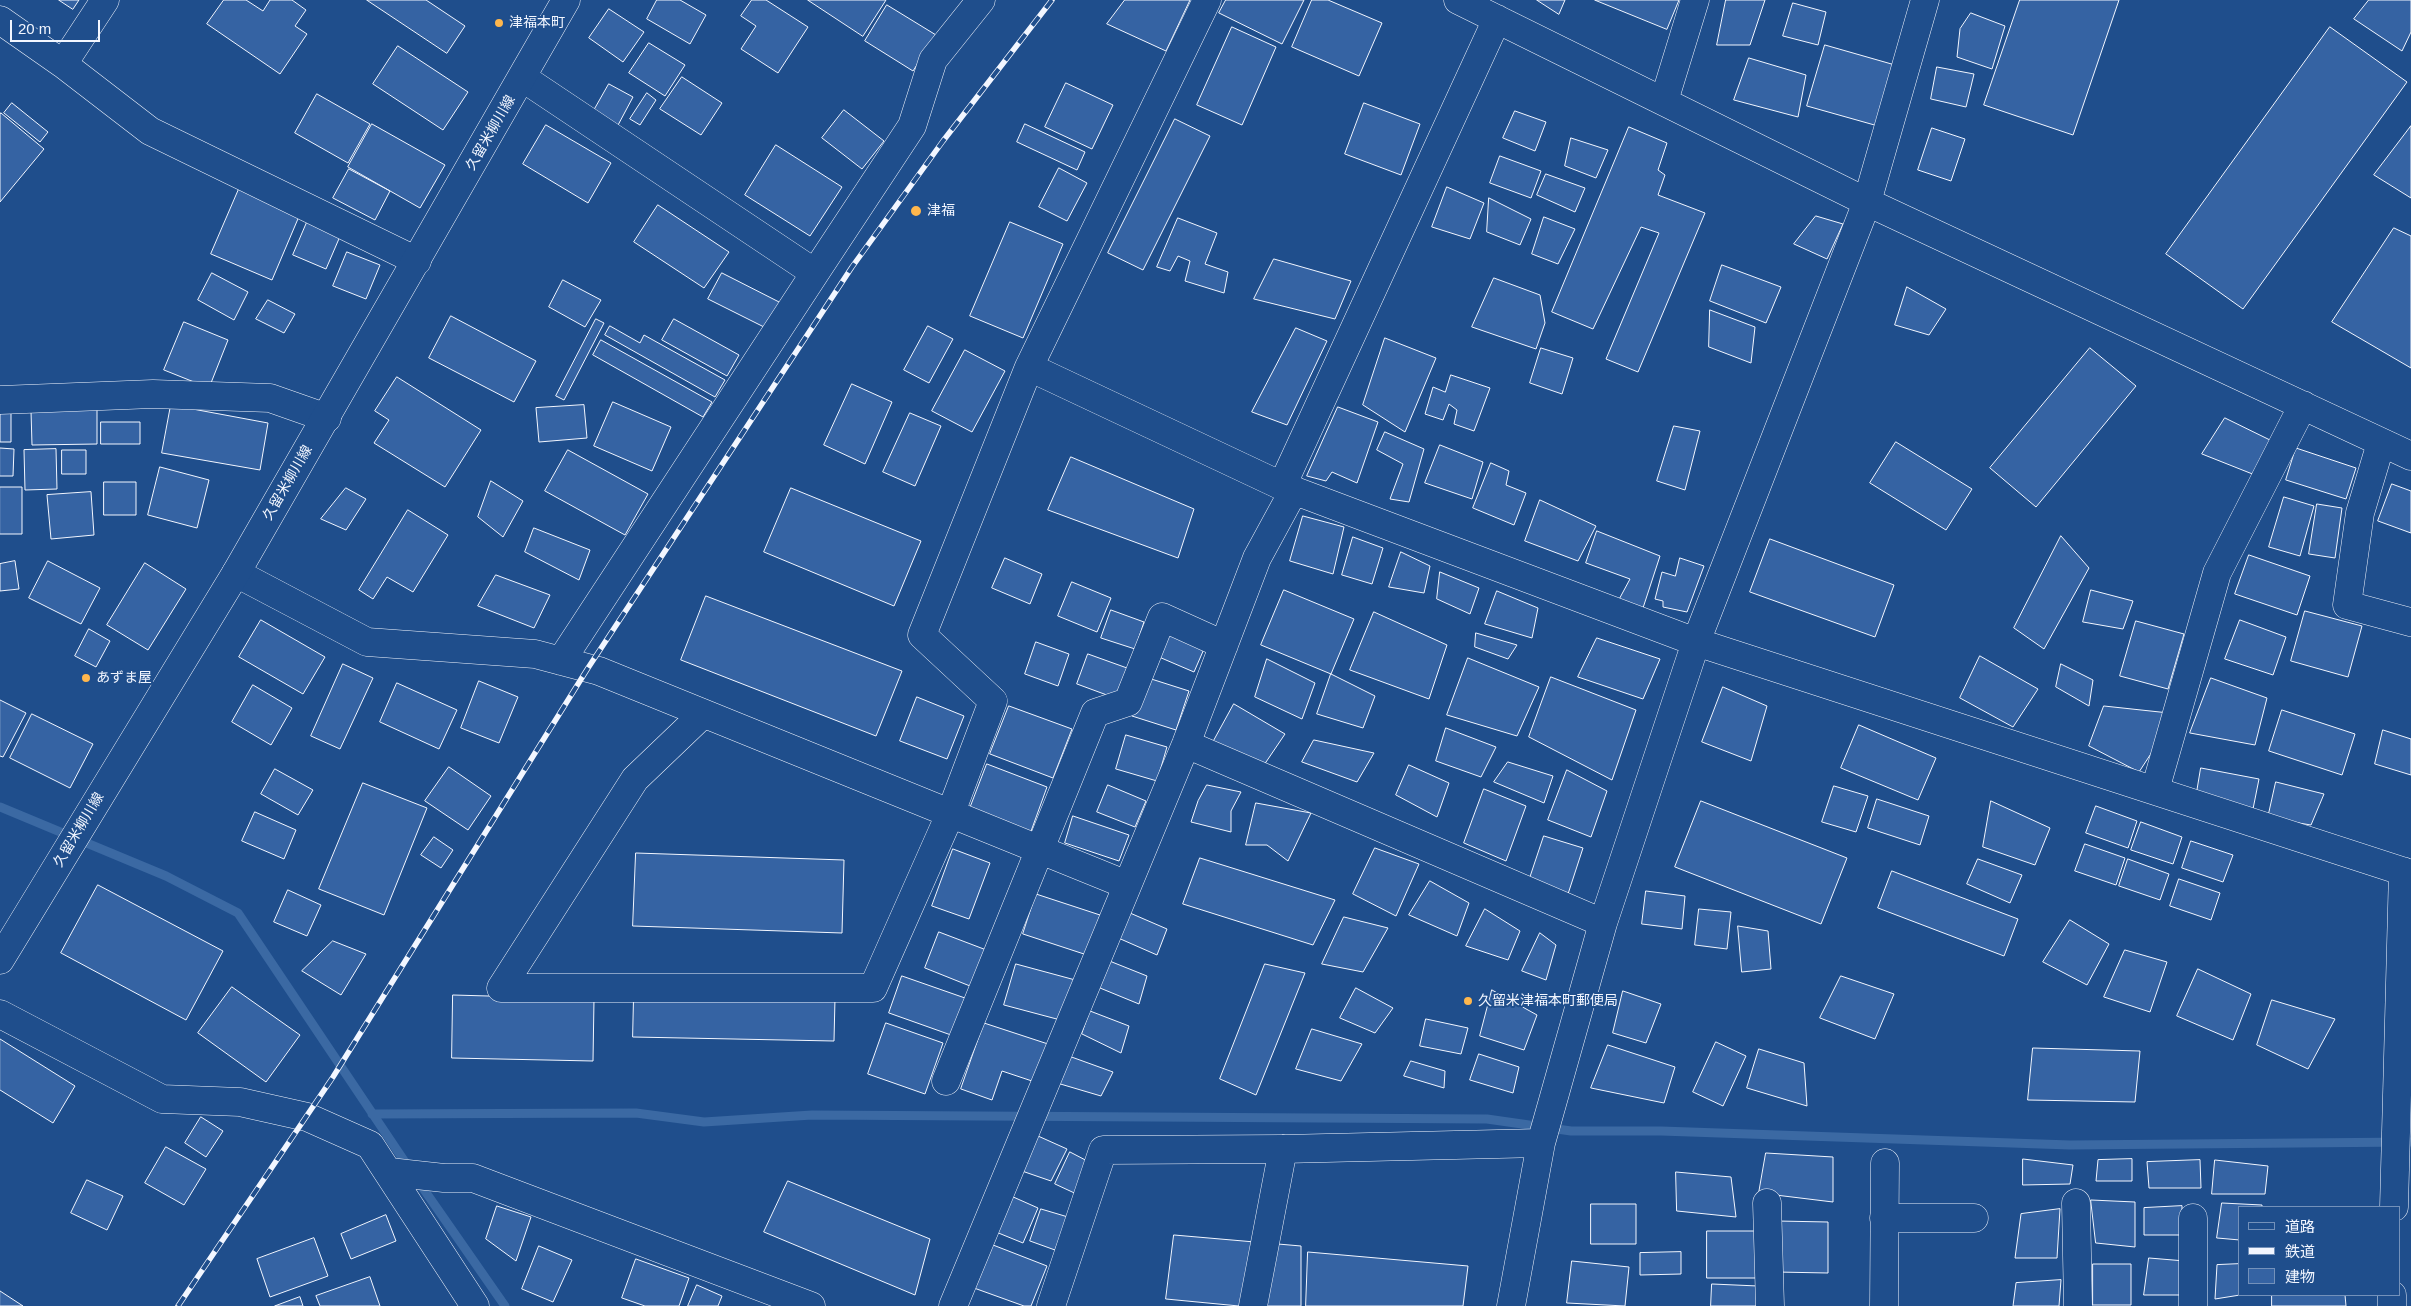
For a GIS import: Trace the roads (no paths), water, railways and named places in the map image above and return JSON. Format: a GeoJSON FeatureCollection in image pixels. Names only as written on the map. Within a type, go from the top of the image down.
{"type":"FeatureCollection","features":[{"type":"Feature","properties":{"kind":"street"},"geometry":{"type":"LineString","coordinates":[[63,64],[105,0]]}},
{"type":"Feature","properties":{"kind":"street","name":"久留米柳川線"},"geometry":{"type":"LineString","coordinates":[[0,960],[236,572],[327,418],[566,0]]}},
{"type":"Feature","properties":{"kind":"street"},"geometry":{"type":"LineString","coordinates":[[561,661],[912,126],[933,60],[981,0]]}},
{"type":"Feature","properties":{"kind":"street"},"geometry":{"type":"LineString","coordinates":[[703,714],[635,779],[501,988],[873,988],[951,812],[992,700],[922,635],[1029,367],[1207,0]]}},
{"type":"Feature","properties":{"kind":"street"},"geometry":{"type":"LineString","coordinates":[[1458,0],[1492,11],[1664,101],[1867,202],[2411,456]]}},
{"type":"Feature","properties":{"kind":"street"},"geometry":{"type":"LineString","coordinates":[[1664,101],[1695,0]]}},
{"type":"Feature","properties":{"kind":"street"},"geometry":{"type":"LineString","coordinates":[[1511,1306],[1541,1143],[1603,923],[1696,642],[1867,202],[1925,0]]}},
{"type":"Feature","properties":{"kind":"street"},"geometry":{"type":"LineString","coordinates":[[953,1306],[1186,744],[1257,558],[1492,11]]}},
{"type":"Feature","properties":{"kind":"street"},"geometry":{"type":"LineString","coordinates":[[0,20],[63,64],[150,131],[417,261]]}},
{"type":"Feature","properties":{"kind":"street"},"geometry":{"type":"LineString","coordinates":[[523,78],[815,273]]}},
{"type":"Feature","properties":{"kind":"street"},"geometry":{"type":"LineString","coordinates":[[1029,367],[1288,488],[1696,642],[2407,872],[2394,1206]]}},
{"type":"Feature","properties":{"kind":"street"},"geometry":{"type":"LineString","coordinates":[[0,400],[153,394],[270,398],[327,418]]}},
{"type":"Feature","properties":{"kind":"street"},"geometry":{"type":"LineString","coordinates":[[2155,790],[2217,573],[2302,405]]}},
{"type":"Feature","properties":{"kind":"street"},"geometry":{"type":"LineString","coordinates":[[2381,442],[2360,513],[2347,605],[2410,622]]}},
{"type":"Feature","properties":{"kind":"street"},"geometry":{"type":"LineString","coordinates":[[236,572],[367,642],[535,654],[599,671],[951,812],[1038,850],[1127,885]]}},
{"type":"Feature","properties":{"kind":"street"},"geometry":{"type":"LineString","coordinates":[[946,1081],[1095,713],[1128,702],[1162,617],[1224,645]]}},
{"type":"Feature","properties":{"kind":"street"},"geometry":{"type":"LineString","coordinates":[[1186,744],[1603,923]]}},
{"type":"Feature","properties":{"kind":"street"},"geometry":{"type":"LineString","coordinates":[[0,1014],[162,1099],[240,1102],[307,1117],[370,1145],[475,1306]]}},
{"type":"Feature","properties":{"kind":"street"},"geometry":{"type":"LineString","coordinates":[[1051,1306],[1103,1150],[1283,1149],[1541,1143]]}},
{"type":"Feature","properties":{"kind":"street"},"geometry":{"type":"LineString","coordinates":[[1253,1306],[1283,1149]]}},
{"type":"Feature","properties":{"kind":"street"},"geometry":{"type":"LineString","coordinates":[[1884,1306],[1885,1163]]}},
{"type":"Feature","properties":{"kind":"street"},"geometry":{"type":"LineString","coordinates":[[389,1172],[444,1178],[473,1178],[811,1306]]}},
{"type":"Feature","properties":{"kind":"street"},"geometry":{"type":"LineString","coordinates":[[1767,1203],[1770,1306]]}},
{"type":"Feature","properties":{"kind":"street"},"geometry":{"type":"LineString","coordinates":[[2076,1203],[2078,1306]]}},
{"type":"Feature","properties":{"kind":"street"},"geometry":{"type":"LineString","coordinates":[[1884,1218],[1974,1218]]}},
{"type":"Feature","properties":{"kind":"street"},"geometry":{"type":"LineString","coordinates":[[2192,1306],[2193,1218]]}},
{"type":"Feature","properties":{"kind":"waterway"},"geometry":{"type":"LineString","coordinates":[[0,807],[166,876],[238,913],[409,1168]]}},
{"type":"Feature","properties":{"kind":"waterway"},"geometry":{"type":"LineString","coordinates":[[372,1114],[636,1113],[704,1122],[812,1115],[1487,1119],[1571,1131],[1661,1131],[2070,1145],[2411,1142]]}},
{"type":"Feature","properties":{"kind":"waterway"},"geometry":{"type":"LineString","coordinates":[[418,1181],[505,1306]]}},
{"type":"Feature","properties":{"kind":"railway"},"geometry":{"type":"LineString","coordinates":[[178,1306],[333,1077],[588,668],[852,267],[943,141],[1052,0]]}},
{"type":"Feature","properties":{"kind":"place","name":"津福本町"},"geometry":{"type":"Point","coordinates":[499,23]}},
{"type":"Feature","properties":{"kind":"place","name":"津福"},"geometry":{"type":"Point","coordinates":[916,211]}},
{"type":"Feature","properties":{"kind":"place","name":"あずま屋"},"geometry":{"type":"Point","coordinates":[86,678]}},
{"type":"Feature","properties":{"kind":"place","name":"久留米津福本町郵便局"},"geometry":{"type":"Point","coordinates":[1468,1001]}}]}
